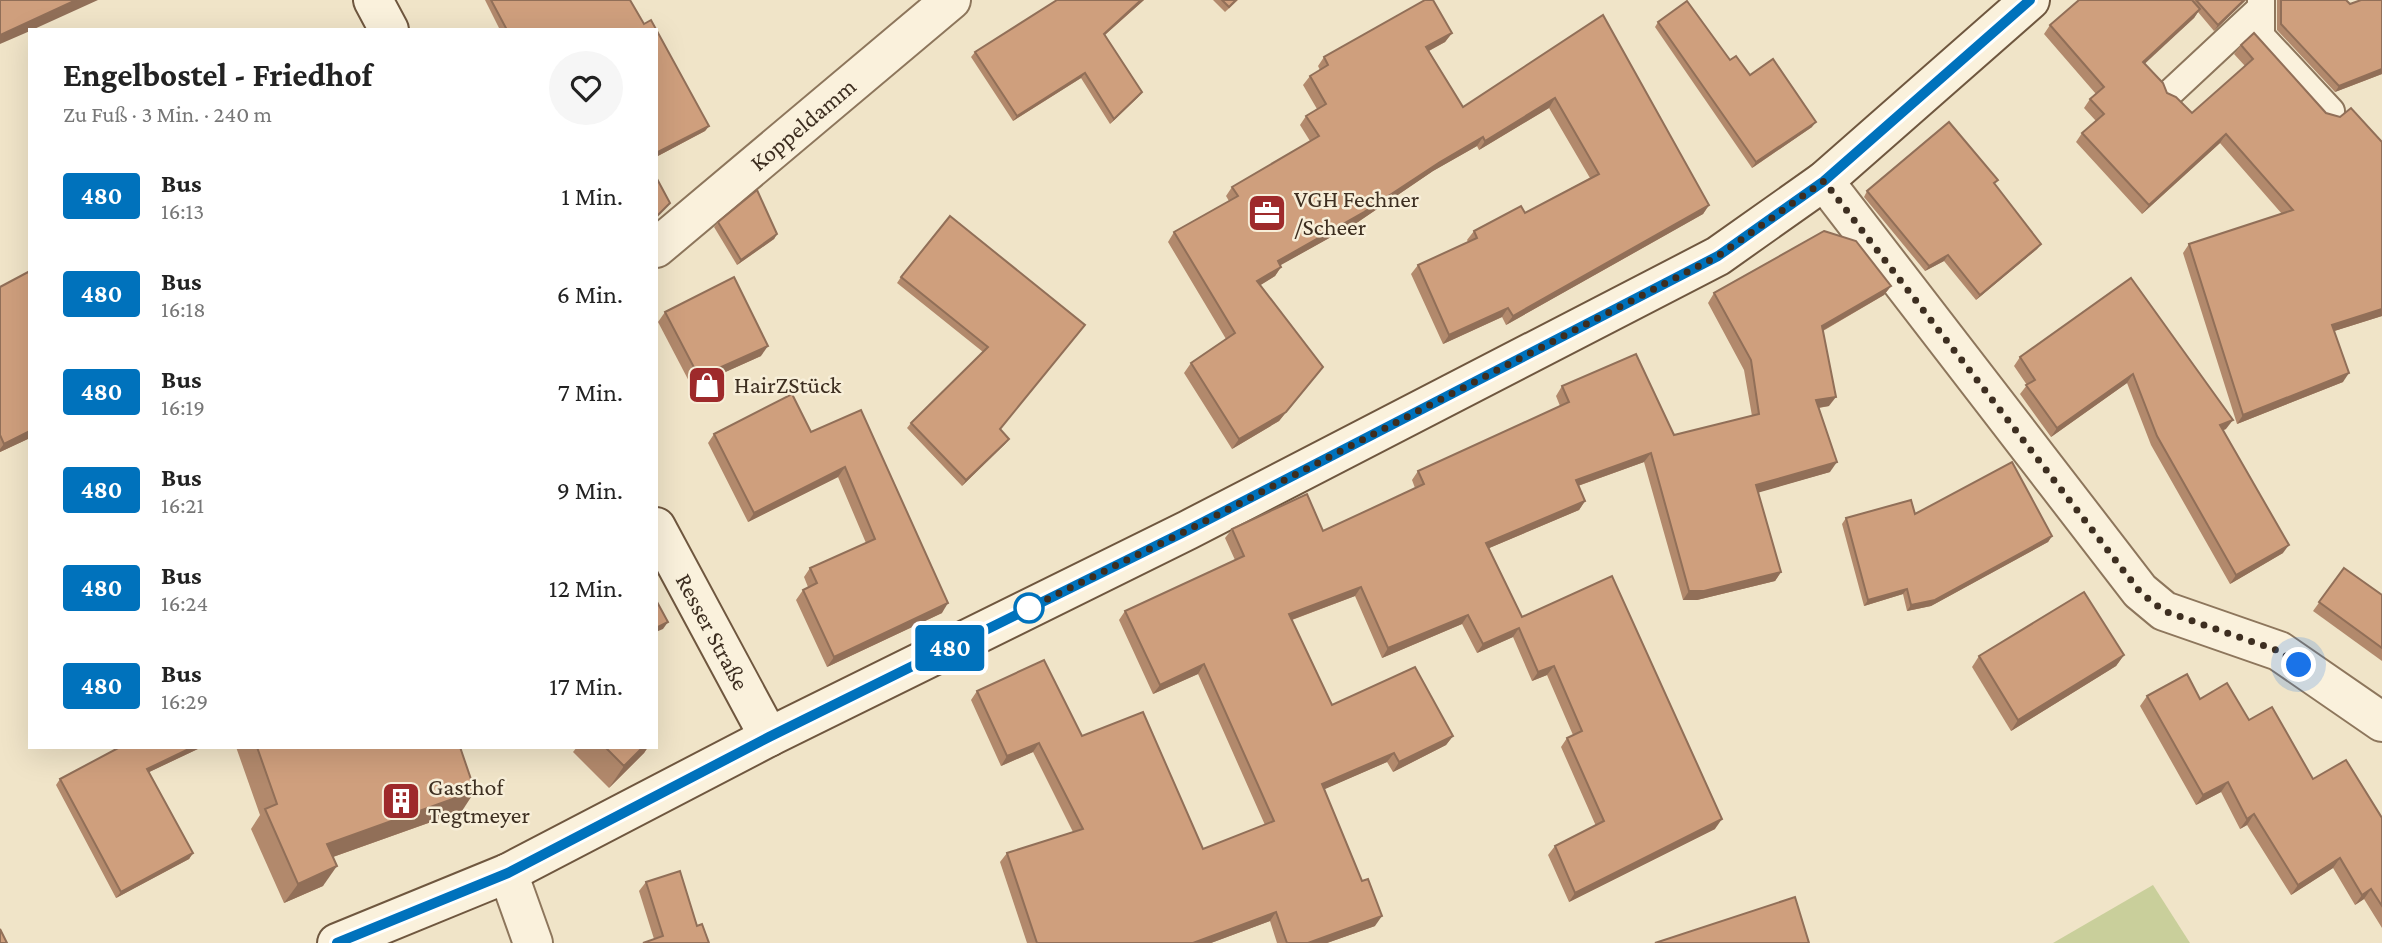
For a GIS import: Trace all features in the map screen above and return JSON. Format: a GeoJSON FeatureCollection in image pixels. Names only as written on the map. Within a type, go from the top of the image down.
{"type":"FeatureCollection","features":[{"type":"Feature","properties":{"kind":"street"},"geometry":{"type":"LineString","coordinates":[[373,0],[388,28]]}},
{"type":"Feature","properties":{"kind":"street","name":"Koppeldamm"},"geometry":{"type":"LineString","coordinates":[[658,246],[951,0]]}},
{"type":"Feature","properties":{"kind":"street"},"geometry":{"type":"LineString","coordinates":[[337,943],[508,873],[769,737],[1188,530],[1718,256],[1824,181],[2030,0]]}},
{"type":"Feature","properties":{"kind":"street"},"geometry":{"type":"LineString","coordinates":[[1824,181],[2140,592],[2164,611],[2279,651],[2382,722]]}},
{"type":"Feature","properties":{"kind":"street","name":"Resser Straße"},"geometry":{"type":"LineString","coordinates":[[658,531],[769,737]]}},
{"type":"Feature","properties":{"kind":"street"},"geometry":{"type":"LineString","coordinates":[[508,873],[533,943]]}},
{"type":"Feature","properties":{"kind":"lane"},"geometry":{"type":"LineString","coordinates":[[2172,91],[2260,4]]}},
{"type":"Feature","properties":{"kind":"lane"},"geometry":{"type":"LineString","coordinates":[[2260,4],[2260,36],[2330,111]]}},
{"type":"Feature","properties":{"kind":"green space"},"geometry":{"type":"Polygon","coordinates":[[[2153,885],[2190,943],[2053,943],[2153,885]]]}},
{"type":"Feature","properties":{"kind":"building"},"geometry":{"type":"Polygon","coordinates":[[[0,0],[76,0],[0,35],[0,0]]]}},
{"type":"Feature","properties":{"kind":"building"},"geometry":{"type":"Polygon","coordinates":[[[491,0],[630,0],[644,24],[651,20],[655,28],[506,28],[491,0]]]}},
{"type":"Feature","properties":{"kind":"building"},"geometry":{"type":"Polygon","coordinates":[[[1057,0],[1141,0],[1104,34],[1142,92],[1114,119],[1085,73],[1017,116],[975,52],[1057,0]]]}},
{"type":"Feature","properties":{"kind":"building"},"geometry":{"type":"Polygon","coordinates":[[[1222,0],[1236,0],[1229,7],[1222,0]]]}},
{"type":"Feature","properties":{"kind":"building"},"geometry":{"type":"Polygon","coordinates":[[[1425,0],[1433,0],[1452,33],[1426,47],[1463,107],[1603,15],[1709,205],[1513,316],[1508,308],[1449,335],[1418,265],[1477,238],[1474,231],[1521,206],[1525,213],[1599,174],[1555,98],[1485,141],[1483,137],[1440,162],[1364,212],[1278,261],[1281,267],[1257,281],[1323,367],[1286,412],[1239,439],[1191,363],[1235,333],[1174,232],[1238,196],[1232,187],[1319,136],[1306,116],[1326,104],[1310,76],[1328,65],[1324,57],[1425,0]]]}},
{"type":"Feature","properties":{"kind":"building"},"geometry":{"type":"Polygon","coordinates":[[[2079,0],[2192,0],[2200,9],[2143,62],[2163,83],[2167,93],[2176,97],[2192,113],[2253,59],[2241,45],[2254,33],[2326,113],[2340,117],[2351,108],[2382,142],[2382,309],[2332,325],[2349,373],[2243,415],[2189,244],[2293,210],[2226,134],[2149,205],[2082,133],[2104,114],[2090,99],[2104,87],[2050,25],[2079,0]]]}},
{"type":"Feature","properties":{"kind":"building"},"geometry":{"type":"Polygon","coordinates":[[[2196,0],[2244,0],[2218,25],[2196,0]]]}},
{"type":"Feature","properties":{"kind":"building"},"geometry":{"type":"Polygon","coordinates":[[[2281,0],[2346,0],[2350,4],[2361,0],[2382,0],[2382,69],[2339,86],[2281,24],[2281,0]]]}},
{"type":"Feature","properties":{"kind":"building"},"geometry":{"type":"Polygon","coordinates":[[[1687,1],[1730,60],[1736,56],[1750,75],[1773,59],[1816,122],[1756,162],[1658,22],[1687,1]]]}},
{"type":"Feature","properties":{"kind":"building"},"geometry":{"type":"Polygon","coordinates":[[[658,33],[709,126],[658,152],[658,33]]]}},
{"type":"Feature","properties":{"kind":"building"},"geometry":{"type":"Polygon","coordinates":[[[1949,122],[1998,180],[1994,183],[2041,244],[1980,295],[1948,255],[1929,266],[1867,191],[1949,122]]]}},
{"type":"Feature","properties":{"kind":"building"},"geometry":{"type":"Polygon","coordinates":[[[658,181],[670,203],[658,215],[658,181]]]}},
{"type":"Feature","properties":{"kind":"building"},"geometry":{"type":"Polygon","coordinates":[[[757,190],[777,234],[741,260],[718,222],[757,190]]]}},
{"type":"Feature","properties":{"kind":"building"},"geometry":{"type":"Polygon","coordinates":[[[950,216],[1085,325],[1000,429],[1009,439],[966,480],[911,423],[988,347],[901,277],[950,216]]]}},
{"type":"Feature","properties":{"kind":"building"},"geometry":{"type":"Polygon","coordinates":[[[1824,231],[1856,241],[1891,286],[1822,326],[1836,397],[1816,400],[1837,462],[1756,485],[1781,572],[1704,591],[1689,591],[1651,453],[1576,480],[1585,501],[1486,543],[1522,617],[1612,576],[1722,819],[1575,893],[1555,846],[1604,821],[1567,738],[1582,731],[1554,666],[1538,672],[1519,628],[1483,644],[1468,615],[1388,648],[1361,587],[1289,614],[1332,705],[1415,667],[1453,736],[1399,762],[1394,753],[1322,784],[1362,881],[1368,879],[1382,916],[1308,943],[1287,943],[1276,912],[1193,943],[1037,943],[1007,853],[1083,829],[1039,743],[1007,756],[977,691],[1044,660],[1082,736],[1143,712],[1203,849],[1274,821],[1204,664],[1160,685],[1125,611],[1244,556],[1232,529],[1307,494],[1323,531],[1424,484],[1418,471],[1569,402],[1562,386],[1636,354],[1674,435],[1759,414],[1751,360],[1714,293],[1824,231]]]}},
{"type":"Feature","properties":{"kind":"building"},"geometry":{"type":"Polygon","coordinates":[[[28,272],[28,432],[4,444],[0,435],[0,287],[28,272]]]}},
{"type":"Feature","properties":{"kind":"building"},"geometry":{"type":"Polygon","coordinates":[[[734,277],[768,346],[699,377],[665,312],[734,277]]]}},
{"type":"Feature","properties":{"kind":"building"},"geometry":{"type":"Polygon","coordinates":[[[2131,278],[2233,420],[2220,425],[2289,545],[2236,575],[2157,436],[2133,374],[2057,428],[2026,385],[2035,380],[2020,357],[2131,278]]]}},
{"type":"Feature","properties":{"kind":"building"},"geometry":{"type":"Polygon","coordinates":[[[792,394],[811,432],[861,410],[948,603],[834,657],[803,590],[817,583],[810,568],[875,539],[845,467],[754,513],[714,434],[792,394]]]}},
{"type":"Feature","properties":{"kind":"building"},"geometry":{"type":"Polygon","coordinates":[[[2012,462],[2052,536],[1935,600],[1911,605],[1907,589],[1868,600],[1846,518],[1911,500],[1915,514],[2012,462]]]}},
{"type":"Feature","properties":{"kind":"building"},"geometry":{"type":"Polygon","coordinates":[[[2344,568],[2382,595],[2382,648],[2319,602],[2344,568]]]}},
{"type":"Feature","properties":{"kind":"building"},"geometry":{"type":"Polygon","coordinates":[[[2084,592],[2124,655],[2018,720],[1979,656],[2084,592]]]}},
{"type":"Feature","properties":{"kind":"building"},"geometry":{"type":"Polygon","coordinates":[[[658,604],[668,622],[658,627],[658,604]]]}},
{"type":"Feature","properties":{"kind":"building"},"geometry":{"type":"Polygon","coordinates":[[[2187,674],[2200,699],[2227,683],[2249,720],[2272,707],[2313,779],[2346,760],[2382,818],[2382,906],[2371,889],[2362,895],[2340,858],[2298,885],[2254,814],[2247,819],[2228,782],[2203,795],[2147,696],[2187,674]]]}},
{"type":"Feature","properties":{"kind":"building"},"geometry":{"type":"Polygon","coordinates":[[[116,749],[189,749],[147,769],[193,853],[121,892],[60,779],[116,749]]]}},
{"type":"Feature","properties":{"kind":"building"},"geometry":{"type":"Polygon","coordinates":[[[258,749],[461,749],[475,791],[327,844],[337,866],[298,884],[265,809],[277,804],[258,749]]]}},
{"type":"Feature","properties":{"kind":"building"},"geometry":{"type":"Polygon","coordinates":[[[607,749],[641,749],[624,766],[607,749]]]}},
{"type":"Feature","properties":{"kind":"building"},"geometry":{"type":"Polygon","coordinates":[[[680,871],[697,926],[702,924],[709,943],[643,943],[663,936],[646,882],[680,871]]]}},
{"type":"Feature","properties":{"kind":"building"},"geometry":{"type":"Polygon","coordinates":[[[1795,897],[1809,943],[1655,943],[1795,897]]]}},
{"type":"Feature","properties":{"kind":"building"},"geometry":{"type":"Polygon","coordinates":[[[0,929],[7,943],[0,943],[0,929]]]}},
{"type":"Feature","properties":{"kind":"bus line","name":"480"},"geometry":{"type":"LineString","coordinates":[[337,943],[508,873],[769,737],[1188,530],[1718,256],[1824,181],[2030,0]]}},
{"type":"Feature","properties":{"kind":"place","name":"VGH Fechner /Scheer"},"geometry":{"type":"Point","coordinates":[1267,213]}},
{"type":"Feature","properties":{"kind":"place","name":"HairZStück"},"geometry":{"type":"Point","coordinates":[707,385]}},
{"type":"Feature","properties":{"kind":"place","name":"Gasthof Tegtmeyer"},"geometry":{"type":"Point","coordinates":[401,801]}},
{"type":"Feature","properties":{"kind":"route"},"geometry":{"type":"LineString","coordinates":[[1029,608],[1027,609],[1188,530],[1718,256],[1824,181],[2140,592],[2164,611],[2279,651],[2299,665]]}}]}
